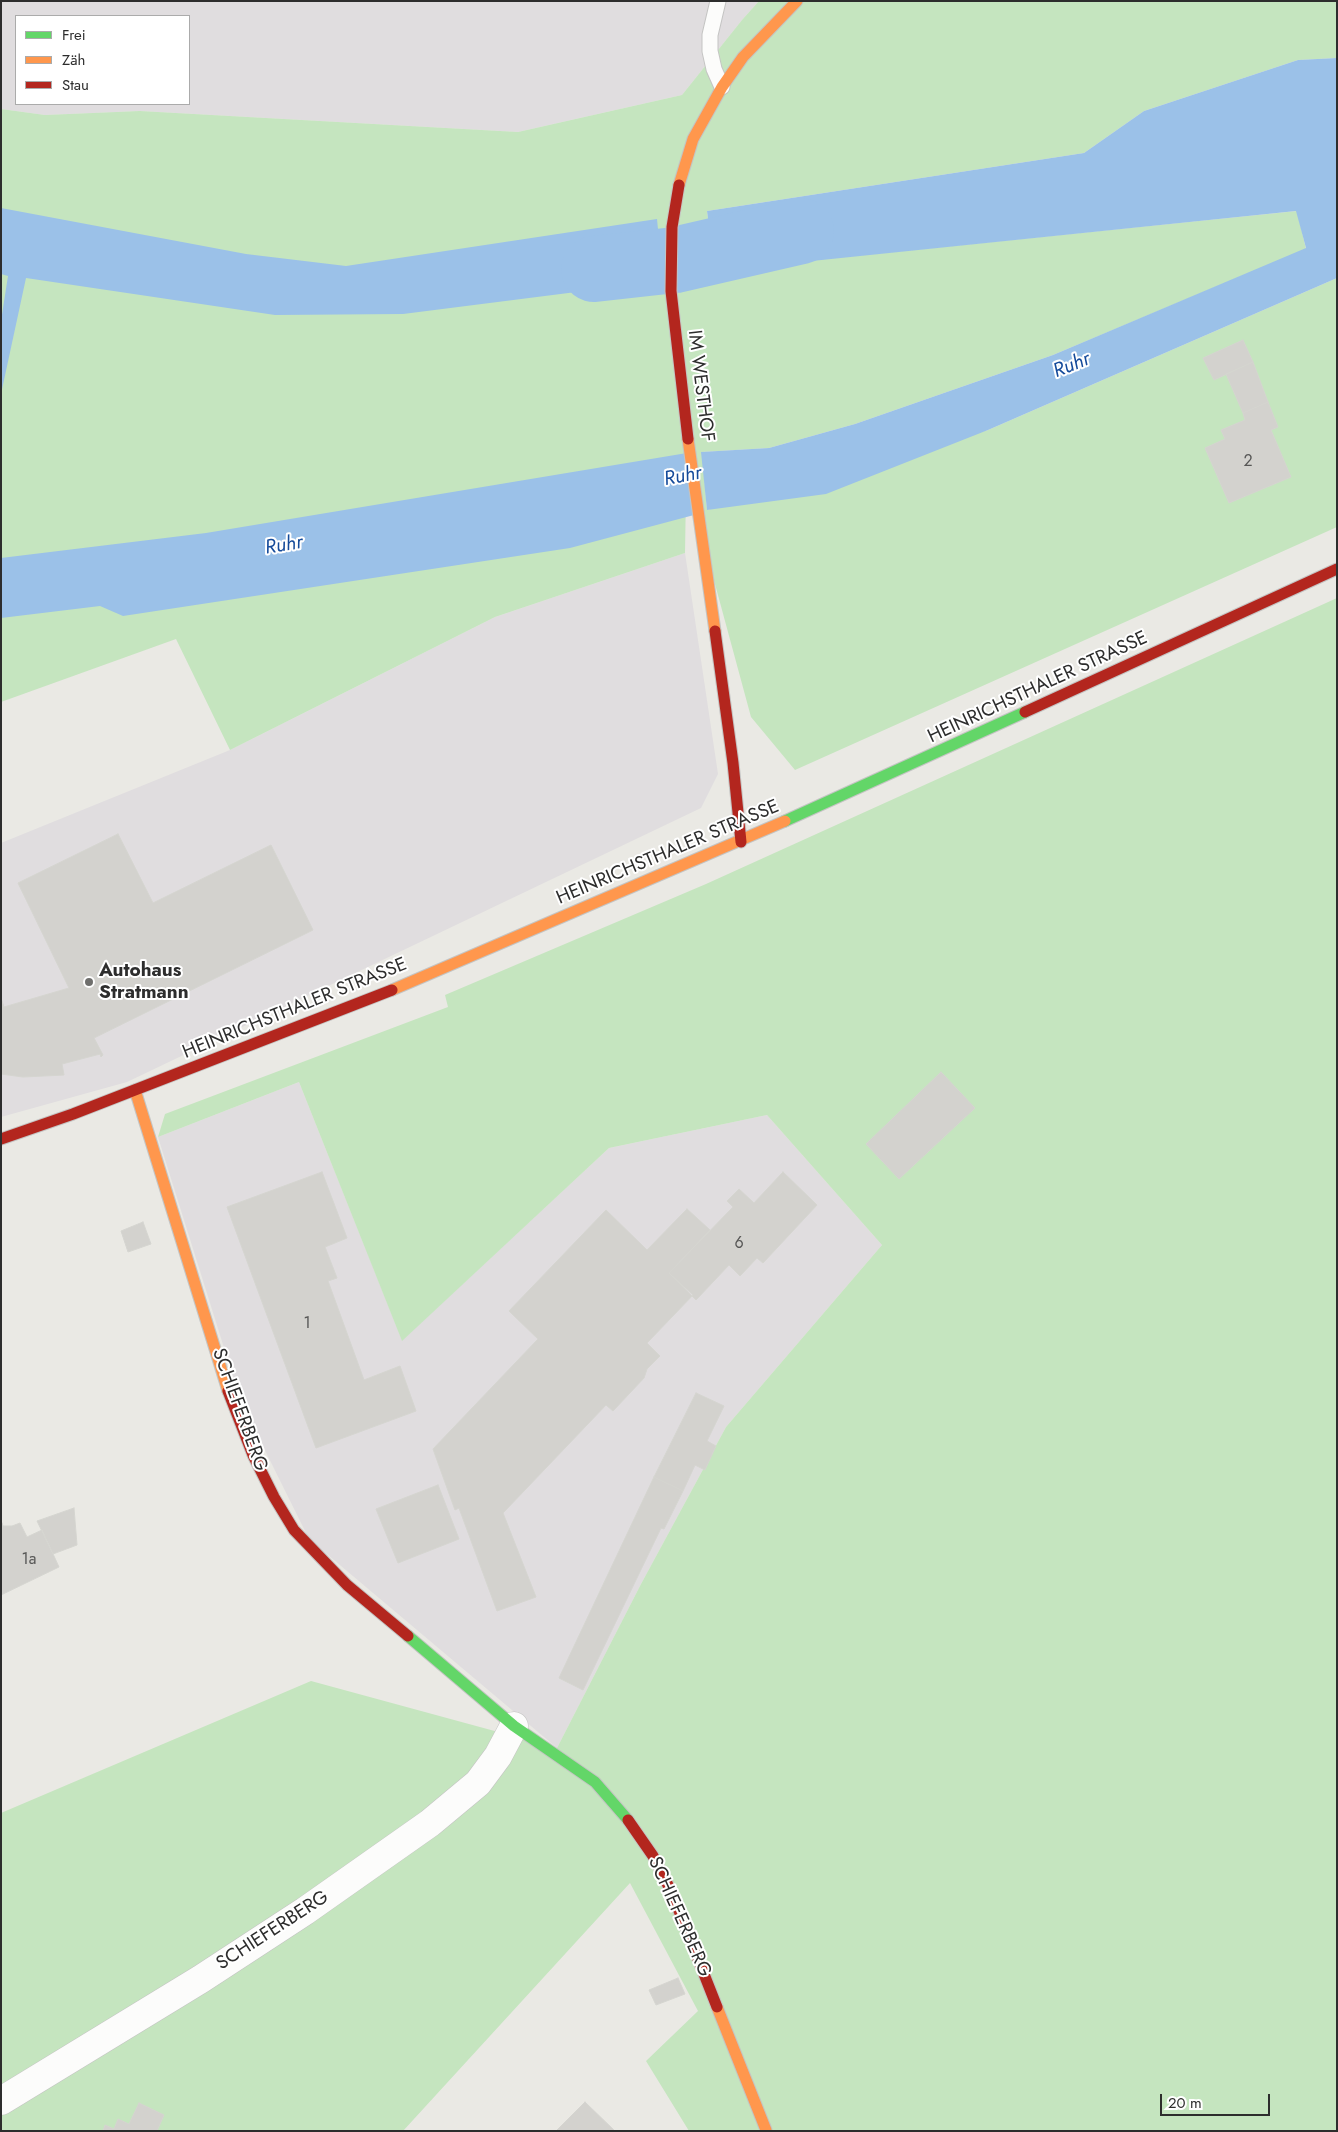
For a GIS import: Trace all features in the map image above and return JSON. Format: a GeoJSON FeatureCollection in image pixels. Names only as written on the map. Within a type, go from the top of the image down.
{"type":"FeatureCollection","features":[{"type":"Feature","properties":{"kind":"street","name":"IM WESTHOF"},"geometry":{"type":"LineString","coordinates":[[741,842],[733,763],[679,370],[671,291],[673,210],[680,178],[692,139],[722,87],[743,57],[797,1]]}},
{"type":"Feature","properties":{"kind":"street","name":"HEINRICHSTHALER STRASSE"},"geometry":{"type":"LineString","coordinates":[[1,1139],[370,1000],[741,842],[1337,569]]}},
{"type":"Feature","properties":{"kind":"street","name":"SCHIEFERBERG"},"geometry":{"type":"LineString","coordinates":[[135,1090],[232,1403],[252,1455],[294,1530],[347,1585],[514,1726],[595,1782],[634,1827],[653,1856],[672,1893],[766,2130]]}},
{"type":"Feature","properties":{"kind":"street","name":"SCHIEFERBERG"},"geometry":{"type":"LineString","coordinates":[[1,2101],[201,1979],[312,1906],[430,1823],[478,1783],[498,1756],[514,1726]]}},
{"type":"Feature","properties":{"kind":"lane"},"geometry":{"type":"LineString","coordinates":[[718,1],[710,35],[710,51],[714,69],[722,87]]}},
{"type":"Feature","properties":{"kind":"shaded area"},"geometry":{"type":"Polygon","coordinates":[[[1,1],[759,1],[682,95],[518,132],[140,111],[45,115],[1,109],[1,1]]]}},
{"type":"Feature","properties":{"kind":"shaded area"},"geometry":{"type":"Polygon","coordinates":[[[685,553],[718,774],[701,808],[127,1082],[1,1117],[1,843],[230,750],[495,617],[685,553]]]}},
{"type":"Feature","properties":{"kind":"shaded area"},"geometry":{"type":"Polygon","coordinates":[[[299,1082],[402,1340],[609,1148],[767,1115],[882,1245],[726,1427],[641,1584],[557,1748],[309,1539],[241,1402],[158,1137],[299,1082]]]}},
{"type":"Feature","properties":{"kind":"green space"},"geometry":{"type":"Polygon","coordinates":[[[759,1],[1337,1],[1337,58],[1298,60],[1144,111],[1084,153],[707,211],[715,270],[1297,211],[1306,249],[1053,355],[855,424],[769,448],[702,452],[707,510],[988,430],[1337,278],[1337,527],[795,770],[751,717],[712,573],[687,431],[685,553],[495,617],[230,750],[176,639],[1,702],[1,109],[45,115],[140,111],[518,132],[682,95],[759,1]]]}},
{"type":"Feature","properties":{"kind":"green space"},"geometry":{"type":"Polygon","coordinates":[[[1337,598],[1337,2131],[689,2131],[646,2061],[698,2011],[630,1883],[403,2131],[1,2131],[1,1813],[311,1681],[557,1748],[641,1584],[726,1427],[882,1245],[767,1115],[609,1148],[402,1341],[299,1082],[158,1137],[165,1114],[448,1007],[445,995],[706,884],[1337,598]]]}},
{"type":"Feature","properties":{"kind":"water"},"geometry":{"type":"Polygon","coordinates":[[[1337,58],[1337,278],[988,430],[826,494],[707,510],[701,452],[769,448],[855,424],[1053,355],[1306,248],[1296,211],[715,271],[707,211],[1084,153],[1144,111],[1298,60],[1337,58]]]}},
{"type":"Feature","properties":{"kind":"water"},"geometry":{"type":"Polygon","coordinates":[[[1,208],[246,254],[346,266],[657,219],[663,281],[403,314],[275,315],[26,278],[1,394],[1,321],[8,276],[1,274],[1,208]]]}},
{"type":"Feature","properties":{"kind":"water"},"geometry":{"type":"Polygon","coordinates":[[[687,453],[694,515],[570,548],[123,616],[100,606],[1,618],[1,558],[206,533],[687,453]]]}},
{"type":"Feature","properties":{"kind":"building"},"geometry":{"type":"Polygon","coordinates":[[[1243,340],[1253,362],[1214,380],[1203,358],[1243,340]]]}},
{"type":"Feature","properties":{"kind":"building"},"geometry":{"type":"Polygon","coordinates":[[[1253,362],[1268,402],[1243,413],[1226,374],[1253,362]]]}},
{"type":"Feature","properties":{"kind":"building"},"geometry":{"type":"Polygon","coordinates":[[[1268,402],[1278,427],[1271,430],[1291,477],[1229,503],[1205,448],[1225,439],[1221,430],[1245,420],[1243,413],[1268,402]]]}},
{"type":"Feature","properties":{"kind":"building"},"geometry":{"type":"Polygon","coordinates":[[[118,834],[153,903],[271,845],[313,930],[94,1038],[103,1055],[101,1057],[100,1054],[62,1064],[64,1075],[23,1077],[1,1074],[1,998],[4,1007],[69,988],[18,883],[118,834]]]}},
{"type":"Feature","properties":{"kind":"building"},"geometry":{"type":"Polygon","coordinates":[[[941,1072],[975,1108],[899,1179],[866,1144],[941,1072]]]}},
{"type":"Feature","properties":{"kind":"building"},"geometry":{"type":"Polygon","coordinates":[[[322,1172],[347,1238],[325,1247],[337,1278],[328,1281],[364,1380],[400,1366],[416,1411],[316,1448],[227,1207],[322,1172]]]}},
{"type":"Feature","properties":{"kind":"building"},"geometry":{"type":"Polygon","coordinates":[[[783,1172],[817,1205],[763,1263],[757,1258],[740,1276],[729,1265],[696,1300],[669,1273],[733,1207],[727,1201],[739,1189],[754,1203],[783,1172]]]}},
{"type":"Feature","properties":{"kind":"building"},"geometry":{"type":"Polygon","coordinates":[[[687,1209],[710,1230],[669,1273],[693,1295],[647,1343],[660,1356],[647,1369],[644,1378],[613,1411],[606,1405],[503,1513],[536,1597],[497,1611],[459,1508],[455,1510],[433,1449],[538,1339],[509,1311],[606,1210],[647,1250],[687,1209]]]}},
{"type":"Feature","properties":{"kind":"building"},"geometry":{"type":"Polygon","coordinates":[[[143,1222],[151,1244],[128,1252],[121,1231],[143,1222]]]}},
{"type":"Feature","properties":{"kind":"building"},"geometry":{"type":"Polygon","coordinates":[[[696,1393],[724,1406],[707,1441],[716,1446],[705,1470],[695,1465],[683,1491],[654,1477],[696,1393]]]}},
{"type":"Feature","properties":{"kind":"building"},"geometry":{"type":"Polygon","coordinates":[[[654,1477],[683,1491],[664,1529],[661,1528],[583,1690],[559,1678],[654,1477]]]}},
{"type":"Feature","properties":{"kind":"building"},"geometry":{"type":"Polygon","coordinates":[[[438,1485],[459,1539],[398,1563],[376,1509],[438,1485]]]}},
{"type":"Feature","properties":{"kind":"building"},"geometry":{"type":"Polygon","coordinates":[[[74,1508],[77,1545],[53,1554],[37,1521],[74,1508]]]}},
{"type":"Feature","properties":{"kind":"building"},"geometry":{"type":"Polygon","coordinates":[[[2,1523],[3,1526],[12,1526],[20,1523],[27,1537],[42,1530],[59,1567],[1,1595],[2,1523]]]}},
{"type":"Feature","properties":{"kind":"building"},"geometry":{"type":"Polygon","coordinates":[[[678,1978],[685,1994],[656,2005],[649,1990],[678,1978]]]}},
{"type":"Feature","properties":{"kind":"building"},"geometry":{"type":"Polygon","coordinates":[[[585,2102],[615,2131],[556,2131],[585,2102]]]}},
{"type":"Feature","properties":{"kind":"building"},"geometry":{"type":"Polygon","coordinates":[[[139,2103],[164,2115],[157,2131],[103,2131],[105,2125],[114,2129],[118,2119],[129,2124],[139,2103]]]}},
{"type":"Feature","properties":{"kind":"waterway","name":"Ruhr"},"geometry":{"type":"LineString","coordinates":[[594,269],[675,260],[801,231]]}},
{"type":"Feature","properties":{"kind":"traffic: fast"},"geometry":{"type":"LineString","coordinates":[[785,821],[1025,712]]}},
{"type":"Feature","properties":{"kind":"traffic: fast"},"geometry":{"type":"LineString","coordinates":[[408,1636],[514,1726],[595,1782],[628,1820]]}},
{"type":"Feature","properties":{"kind":"traffic: slow"},"geometry":{"type":"LineString","coordinates":[[679,185],[693,139],[722,87],[743,57],[797,1]]}},
{"type":"Feature","properties":{"kind":"traffic: slow"},"geometry":{"type":"LineString","coordinates":[[688,439],[715,631]]}},
{"type":"Feature","properties":{"kind":"traffic: slow"},"geometry":{"type":"LineString","coordinates":[[392,990],[785,821]]}},
{"type":"Feature","properties":{"kind":"traffic: slow"},"geometry":{"type":"LineString","coordinates":[[135,1090],[228,1391]]}},
{"type":"Feature","properties":{"kind":"traffic: slow"},"geometry":{"type":"LineString","coordinates":[[717,2007],[766,2130]]}},
{"type":"Feature","properties":{"kind":"traffic: jam"},"geometry":{"type":"LineString","coordinates":[[679,185],[672,227],[671,291],[688,439]]}},
{"type":"Feature","properties":{"kind":"traffic: jam"},"geometry":{"type":"LineString","coordinates":[[1025,712],[1337,569]]}},
{"type":"Feature","properties":{"kind":"traffic: jam"},"geometry":{"type":"LineString","coordinates":[[715,631],[733,763],[741,842]]}},
{"type":"Feature","properties":{"kind":"traffic: jam"},"geometry":{"type":"LineString","coordinates":[[1,1139],[73,1114],[392,990]]}},
{"type":"Feature","properties":{"kind":"traffic: jam"},"geometry":{"type":"LineString","coordinates":[[228,1391],[253,1455],[274,1497],[294,1530],[347,1585],[408,1636]]}},
{"type":"Feature","properties":{"kind":"traffic: jam"},"geometry":{"type":"LineString","coordinates":[[628,1820],[653,1856],[672,1893],[717,2007]]}},
{"type":"Feature","properties":{"kind":"place","name":"Autohaus Stratmann"},"geometry":{"type":"Point","coordinates":[89,982]}}]}
